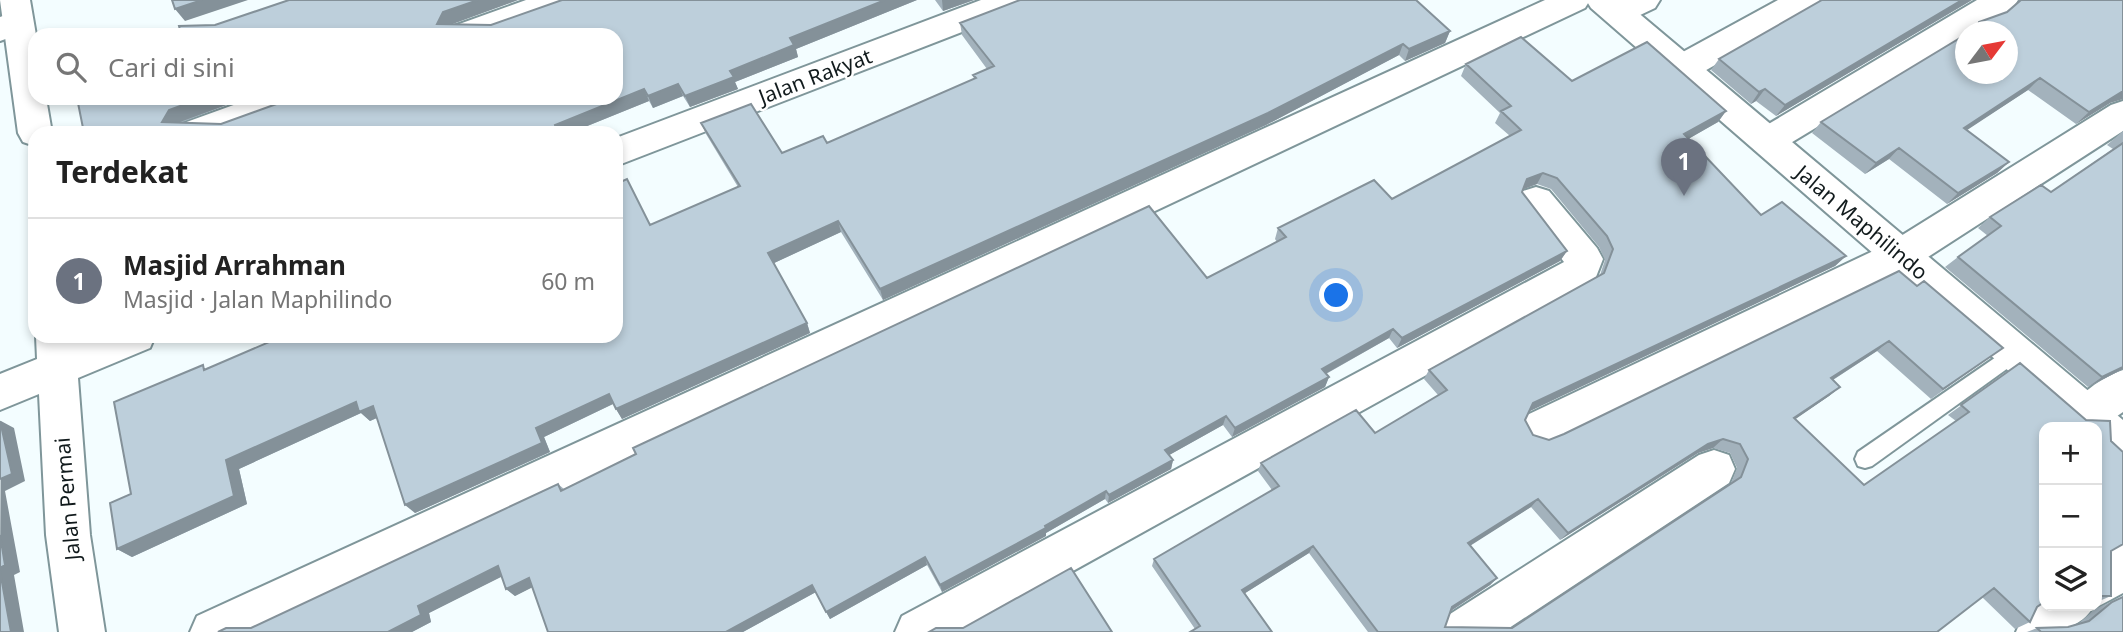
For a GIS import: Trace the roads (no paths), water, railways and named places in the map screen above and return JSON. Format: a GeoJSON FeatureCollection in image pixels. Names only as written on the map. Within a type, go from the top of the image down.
{"type":"FeatureCollection","features":[{"type":"Feature","properties":{"kind":"street"},"geometry":{"type":"LineString","coordinates":[[482,28],[560,0]]}},
{"type":"Feature","properties":{"kind":"street","name":"Jalan Rakyat"},"geometry":{"type":"LineString","coordinates":[[623,149],[1013,0]]}},
{"type":"Feature","properties":{"kind":"street"},"geometry":{"type":"LineString","coordinates":[[214,632],[1574,0]]}},
{"type":"Feature","properties":{"kind":"street"},"geometry":{"type":"LineString","coordinates":[[1682,68],[1804,0]]}},
{"type":"Feature","properties":{"kind":"street"},"geometry":{"type":"LineString","coordinates":[[1767,141],[2002,0]]}},
{"type":"Feature","properties":{"kind":"street","name":"Jalan Maphilindo"},"geometry":{"type":"LineString","coordinates":[[1622,5],[1682,68],[2123,444]]}},
{"type":"Feature","properties":{"kind":"street"},"geometry":{"type":"LineString","coordinates":[[10,17],[28,76]]}},
{"type":"Feature","properties":{"kind":"street"},"geometry":{"type":"LineString","coordinates":[[33,105],[35,126]]}},
{"type":"Feature","properties":{"kind":"street"},"geometry":{"type":"LineString","coordinates":[[212,126],[271,105]]}},
{"type":"Feature","properties":{"kind":"street"},"geometry":{"type":"LineString","coordinates":[[1541,428],[1901,255],[2123,114]]}},
{"type":"Feature","properties":{"kind":"street"},"geometry":{"type":"LineString","coordinates":[[918,632],[1581,271],[1584,259],[1536,201]]}},
{"type":"Feature","properties":{"kind":"street"},"geometry":{"type":"LineString","coordinates":[[0,392],[56,351],[99,343]]}},
{"type":"Feature","properties":{"kind":"street","name":"Jalan Permai"},"geometry":{"type":"LineString","coordinates":[[56,351],[68,535],[82,632]]}},
{"type":"Feature","properties":{"kind":"street"},"geometry":{"type":"LineString","coordinates":[[2088,415],[2123,388]]}},
{"type":"Feature","properties":{"kind":"street"},"geometry":{"type":"LineString","coordinates":[[1463,632],[1714,469]]}},
{"type":"Feature","properties":{"kind":"street"},"geometry":{"type":"LineString","coordinates":[[2102,582],[2123,565]]}},
{"type":"Feature","properties":{"kind":"street"},"geometry":{"type":"LineString","coordinates":[[2039,632],[2066,611]]}},
{"type":"Feature","properties":{"kind":"lane"},"geometry":{"type":"LineString","coordinates":[[1865,459],[2015,352]]}},
{"type":"Feature","properties":{"kind":"place","name":"Masjid Arrahman"},"geometry":{"type":"Point","coordinates":[1684,196]}}]}
